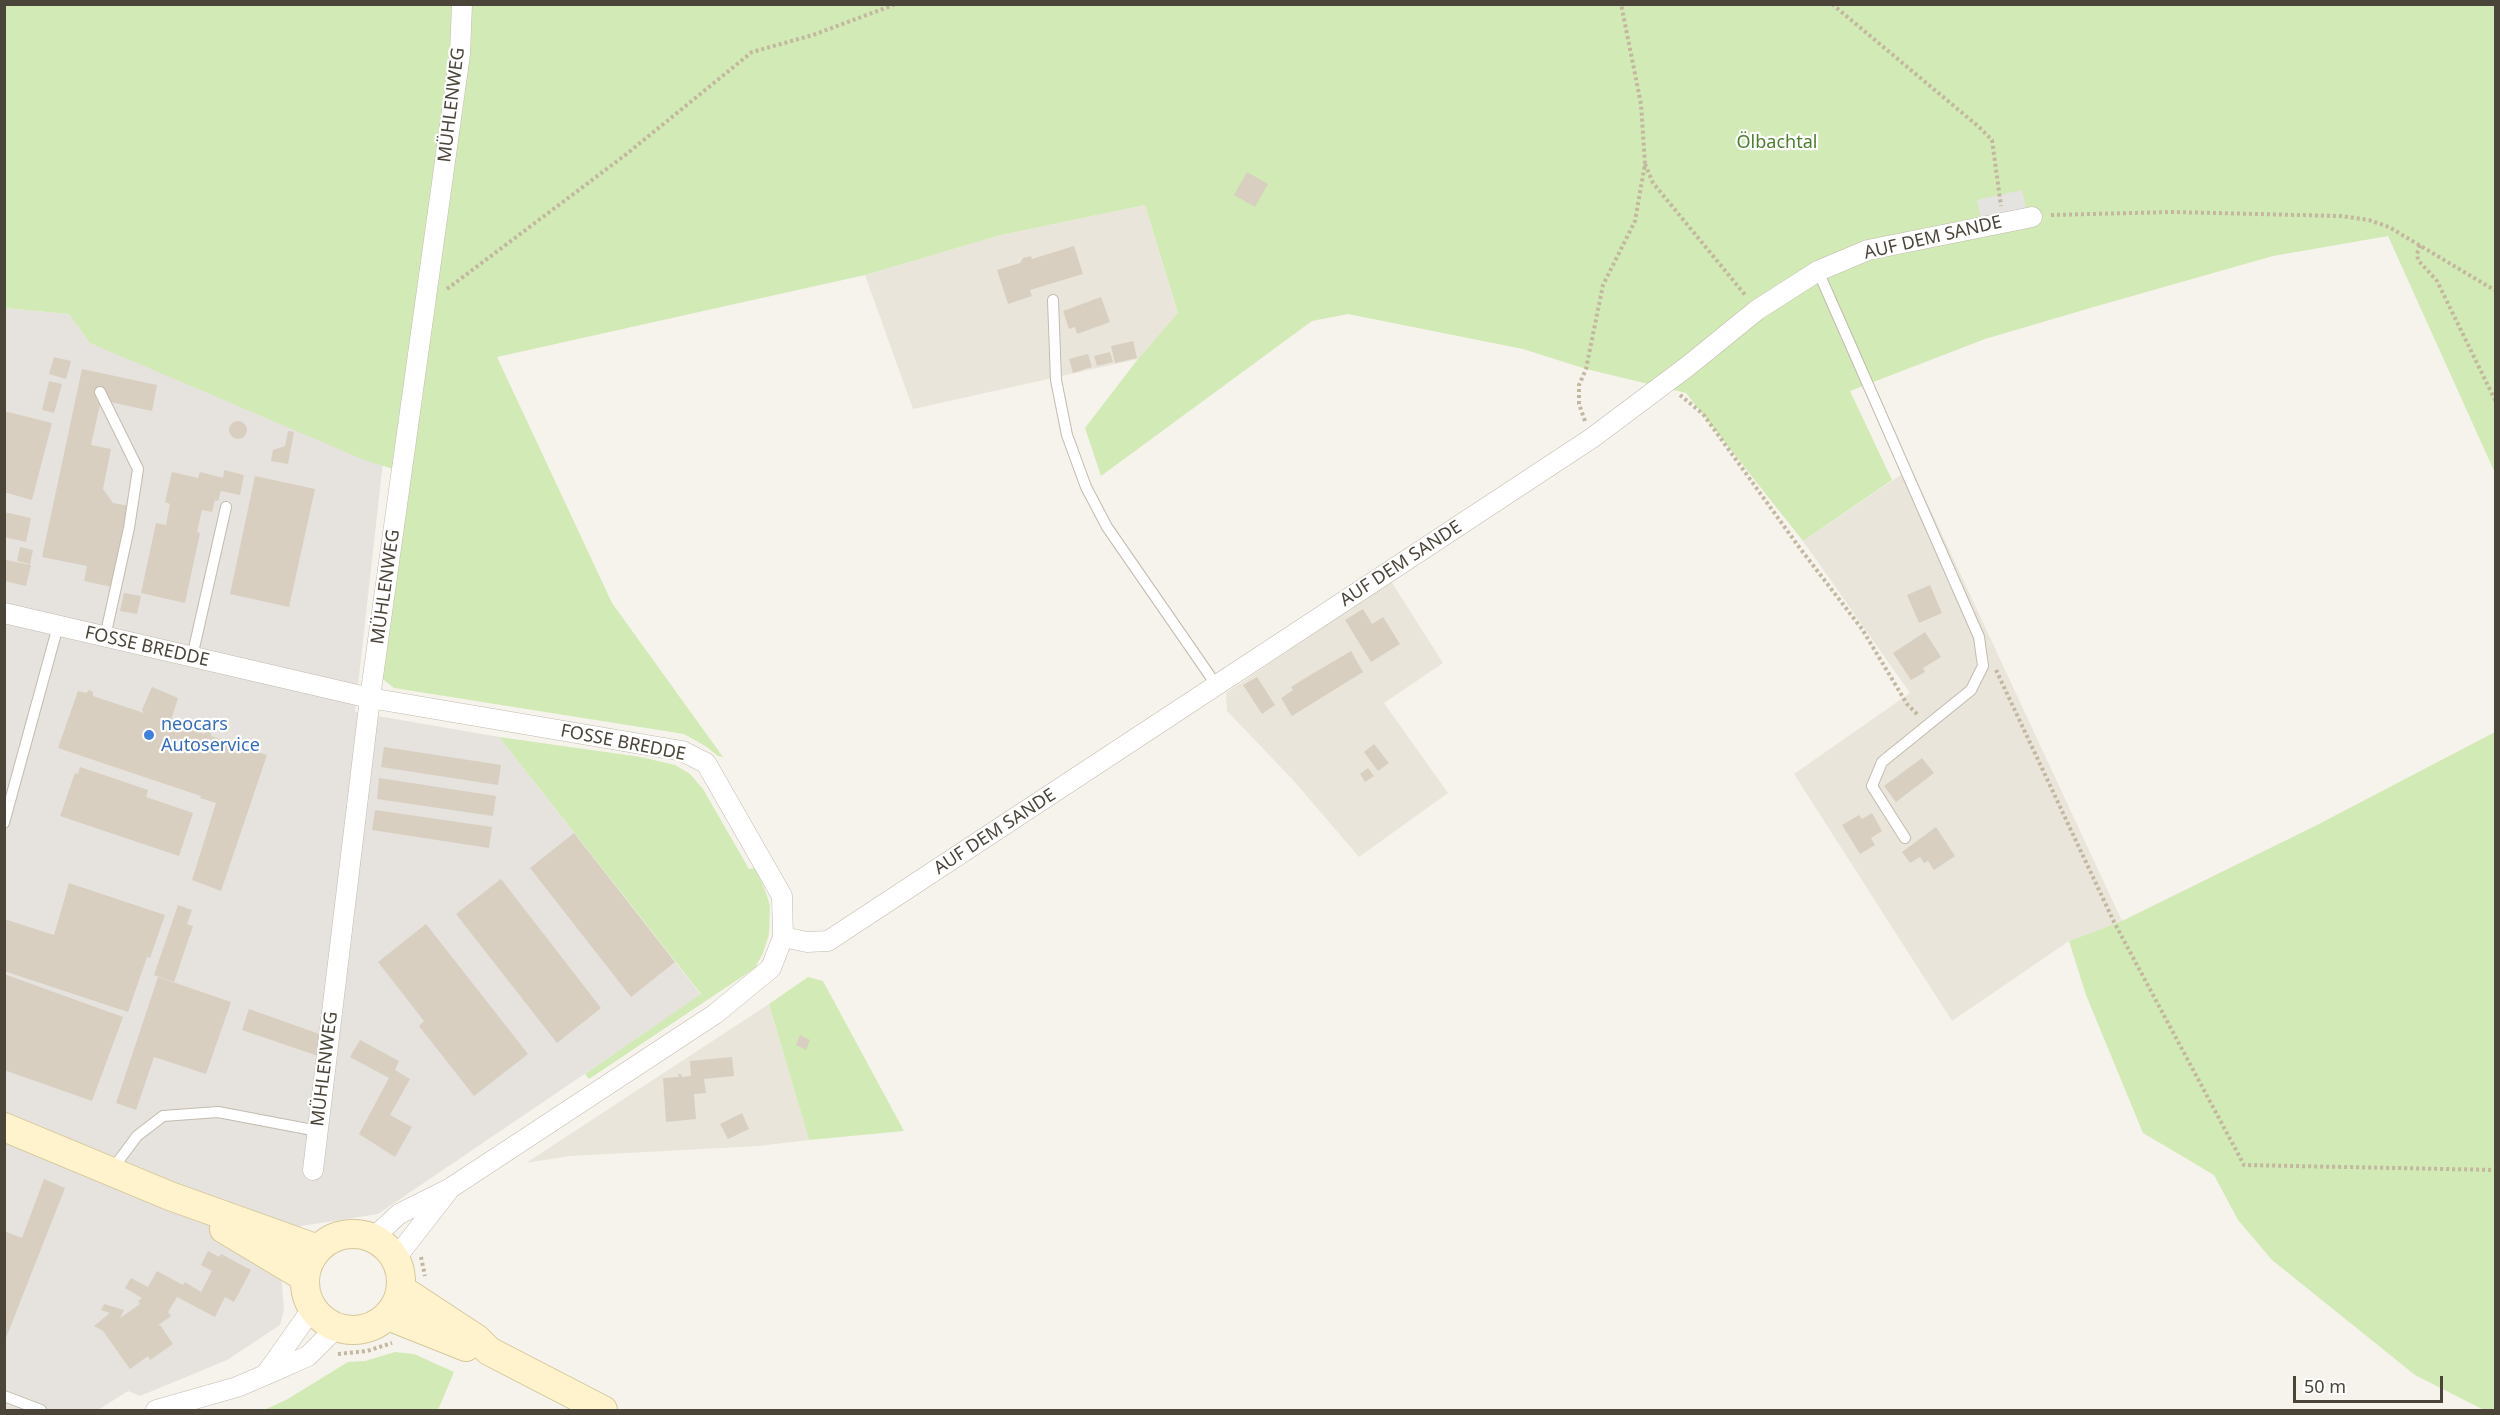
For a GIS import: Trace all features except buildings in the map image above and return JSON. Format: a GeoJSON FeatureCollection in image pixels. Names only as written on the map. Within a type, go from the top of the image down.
{"type":"FeatureCollection","features":[{"type":"Feature","properties":{"kind":"main road"},"geometry":{"type":"LineString","coordinates":[[4,1127],[170,1196],[318,1249]]}},
{"type":"Feature","properties":{"kind":"main road"},"geometry":{"type":"LineString","coordinates":[[170,1196],[304,1277]]}},
{"type":"Feature","properties":{"kind":"main road"},"geometry":{"type":"LineString","coordinates":[[391,1329],[401,1289],[401,1273],[395,1258],[386,1246],[373,1238],[358,1234],[344,1235],[329,1240],[318,1249],[309,1262],[304,1277],[305,1293],[312,1309],[322,1320],[336,1328],[350,1331],[364,1330],[377,1325],[391,1329],[473,1349],[489,1351]]}},
{"type":"Feature","properties":{"kind":"main road"},"geometry":{"type":"LineString","coordinates":[[401,1289],[477,1339],[489,1351],[603,1410]]}},
{"type":"Feature","properties":{"kind":"street","name":"MÜHLENWEG"},"geometry":{"type":"LineString","coordinates":[[313,1170],[370,698],[460,54],[462,4]]}},
{"type":"Feature","properties":{"kind":"street","name":"AUF DEM SANDE"},"geometry":{"type":"LineString","coordinates":[[783,937],[807,942],[828,941],[1592,438],[1757,310],[1818,271],[1868,250],[2032,217]]}},
{"type":"Feature","properties":{"kind":"street","name":"FOSSE BREDDE"},"geometry":{"type":"LineString","coordinates":[[4,613],[370,698],[682,751],[706,763],[782,896],[783,937],[771,969],[715,1014],[449,1189],[438,1192],[399,1214],[373,1238]]}},
{"type":"Feature","properties":{"kind":"street","name":"FOSSE BREDDE"},"geometry":{"type":"LineString","coordinates":[[395,1258],[449,1189]]}},
{"type":"Feature","properties":{"kind":"street"},"geometry":{"type":"LineString","coordinates":[[266,1374],[312,1309]]}},
{"type":"Feature","properties":{"kind":"street"},"geometry":{"type":"LineString","coordinates":[[156,1410],[237,1387],[308,1356],[336,1328]]}},
{"type":"Feature","properties":{"kind":"lane"},"geometry":{"type":"LineString","coordinates":[[1818,271],[1979,637],[1983,666],[1971,690],[1882,762],[1872,786],[1905,838]]}},
{"type":"Feature","properties":{"kind":"lane"},"geometry":{"type":"LineString","coordinates":[[1053,300],[1056,380],[1067,435],[1086,487],[1107,527],[1217,686]]}},
{"type":"Feature","properties":{"kind":"lane"},"geometry":{"type":"LineString","coordinates":[[100,392],[138,469],[129,528],[105,637]]}},
{"type":"Feature","properties":{"kind":"lane"},"geometry":{"type":"LineString","coordinates":[[192,657],[226,507]]}},
{"type":"Feature","properties":{"kind":"lane"},"geometry":{"type":"LineString","coordinates":[[4,823],[58,626]]}},
{"type":"Feature","properties":{"kind":"lane"},"geometry":{"type":"LineString","coordinates":[[111,1172],[137,1136],[164,1116],[218,1112],[318,1131]]}},
{"type":"Feature","properties":{"kind":"lane"},"geometry":{"type":"LineString","coordinates":[[4,1396],[41,1410]]}},
{"type":"Feature","properties":{"kind":"path"},"geometry":{"type":"LineString","coordinates":[[425,306],[624,156],[752,52],[813,36],[896,4]]}},
{"type":"Feature","properties":{"kind":"path"},"geometry":{"type":"LineString","coordinates":[[1592,438],[1579,404],[1579,385],[1586,369],[1603,285],[1635,221],[1645,164],[1641,104],[1621,4]]}},
{"type":"Feature","properties":{"kind":"path"},"geometry":{"type":"LineString","coordinates":[[1832,4],[1992,140],[2002,222]]}},
{"type":"Feature","properties":{"kind":"path"},"geometry":{"type":"LineString","coordinates":[[1645,164],[1653,183],[1757,310]]}},
{"type":"Feature","properties":{"kind":"path"},"geometry":{"type":"LineString","coordinates":[[2032,217],[2100,212],[2152,212],[2341,216],[2369,220],[2389,227],[2496,291]]}},
{"type":"Feature","properties":{"kind":"path"},"geometry":{"type":"LineString","coordinates":[[2420,245],[2418,260],[2437,281],[2496,402]]}},
{"type":"Feature","properties":{"kind":"path"},"geometry":{"type":"LineString","coordinates":[[1665,383],[1703,414],[1862,629],[1908,704],[1928,725]]}},
{"type":"Feature","properties":{"kind":"path"},"geometry":{"type":"LineString","coordinates":[[1983,666],[1998,671],[2114,922],[2244,1165],[2496,1170]]}},
{"type":"Feature","properties":{"kind":"path"},"geometry":{"type":"LineString","coordinates":[[416,1232],[426,1242],[421,1258],[422,1270],[428,1284],[440,1293],[433,1310]]}},
{"type":"Feature","properties":{"kind":"path"},"geometry":{"type":"LineString","coordinates":[[329,1359],[337,1354],[368,1352],[391,1329]]}},
{"type":"Feature","properties":{"kind":"shaded area"},"geometry":{"type":"Polygon","coordinates":[[[2022,190],[2026,208],[1981,219],[1977,200],[2022,190]]]}},
{"type":"Feature","properties":{"kind":"shaded area"},"geometry":{"type":"Polygon","coordinates":[[[1145,205],[1178,314],[1138,359],[913,409],[865,275],[1001,235],[1145,205]]]}},
{"type":"Feature","properties":{"kind":"shaded area"},"geometry":{"type":"Polygon","coordinates":[[[4,308],[69,314],[90,343],[384,453],[355,712],[499,737],[701,995],[378,1214],[301,1226],[281,1274],[284,1310],[280,1325],[227,1360],[140,1396],[128,1391],[98,1410],[5,1410],[4,308]]]}},
{"type":"Feature","properties":{"kind":"shaded area"},"geometry":{"type":"Polygon","coordinates":[[[1911,468],[2122,921],[2069,941],[1952,1021],[1794,774],[1910,693],[1803,541],[1911,468]]]}},
{"type":"Feature","properties":{"kind":"shaded area"},"geometry":{"type":"Polygon","coordinates":[[[1391,581],[1443,663],[1384,703],[1448,793],[1359,857],[1293,780],[1227,711],[1226,693],[1391,581]]]}},
{"type":"Feature","properties":{"kind":"shaded area"},"geometry":{"type":"Polygon","coordinates":[[[769,1004],[809,1140],[759,1146],[570,1156],[526,1163],[769,1004]]]}},
{"type":"Feature","properties":{"kind":"green space","name":"Ölbachtal"},"geometry":{"type":"Polygon","coordinates":[[[4,5],[2495,5],[2495,473],[2388,236],[2273,256],[2097,306],[1985,339],[1850,391],[1892,480],[1803,541],[1686,393],[1586,369],[1523,349],[1348,314],[1312,321],[1101,476],[1085,428],[1138,359],[1178,313],[1145,205],[1001,235],[865,275],[497,357],[612,603],[723,757],[684,734],[394,688],[379,676],[397,470],[367,461],[90,343],[69,314],[5,308],[4,5]]]}},
{"type":"Feature","properties":{"kind":"green space"},"geometry":{"type":"Polygon","coordinates":[[[2495,732],[2496,1410],[2484,1410],[2415,1375],[2272,1260],[2238,1220],[2214,1175],[2143,1133],[2086,995],[2069,941],[2122,921],[2317,825],[2495,732]]]}},
{"type":"Feature","properties":{"kind":"green space"},"geometry":{"type":"Polygon","coordinates":[[[499,737],[641,757],[675,765],[690,774],[703,789],[749,869],[755,868],[770,906],[769,934],[755,968],[589,1079],[585,1074],[701,994],[499,737]]]}},
{"type":"Feature","properties":{"kind":"green space"},"geometry":{"type":"Polygon","coordinates":[[[808,977],[823,981],[904,1131],[809,1140],[769,1004],[808,977]]]}},
{"type":"Feature","properties":{"kind":"green space"},"geometry":{"type":"Polygon","coordinates":[[[395,1352],[414,1354],[454,1372],[438,1410],[264,1410],[286,1400],[348,1362],[365,1361],[395,1352]]]}},
{"type":"Feature","properties":{"kind":"place","name":"neocars Autoservice"},"geometry":{"type":"Point","coordinates":[149,735]}}]}
